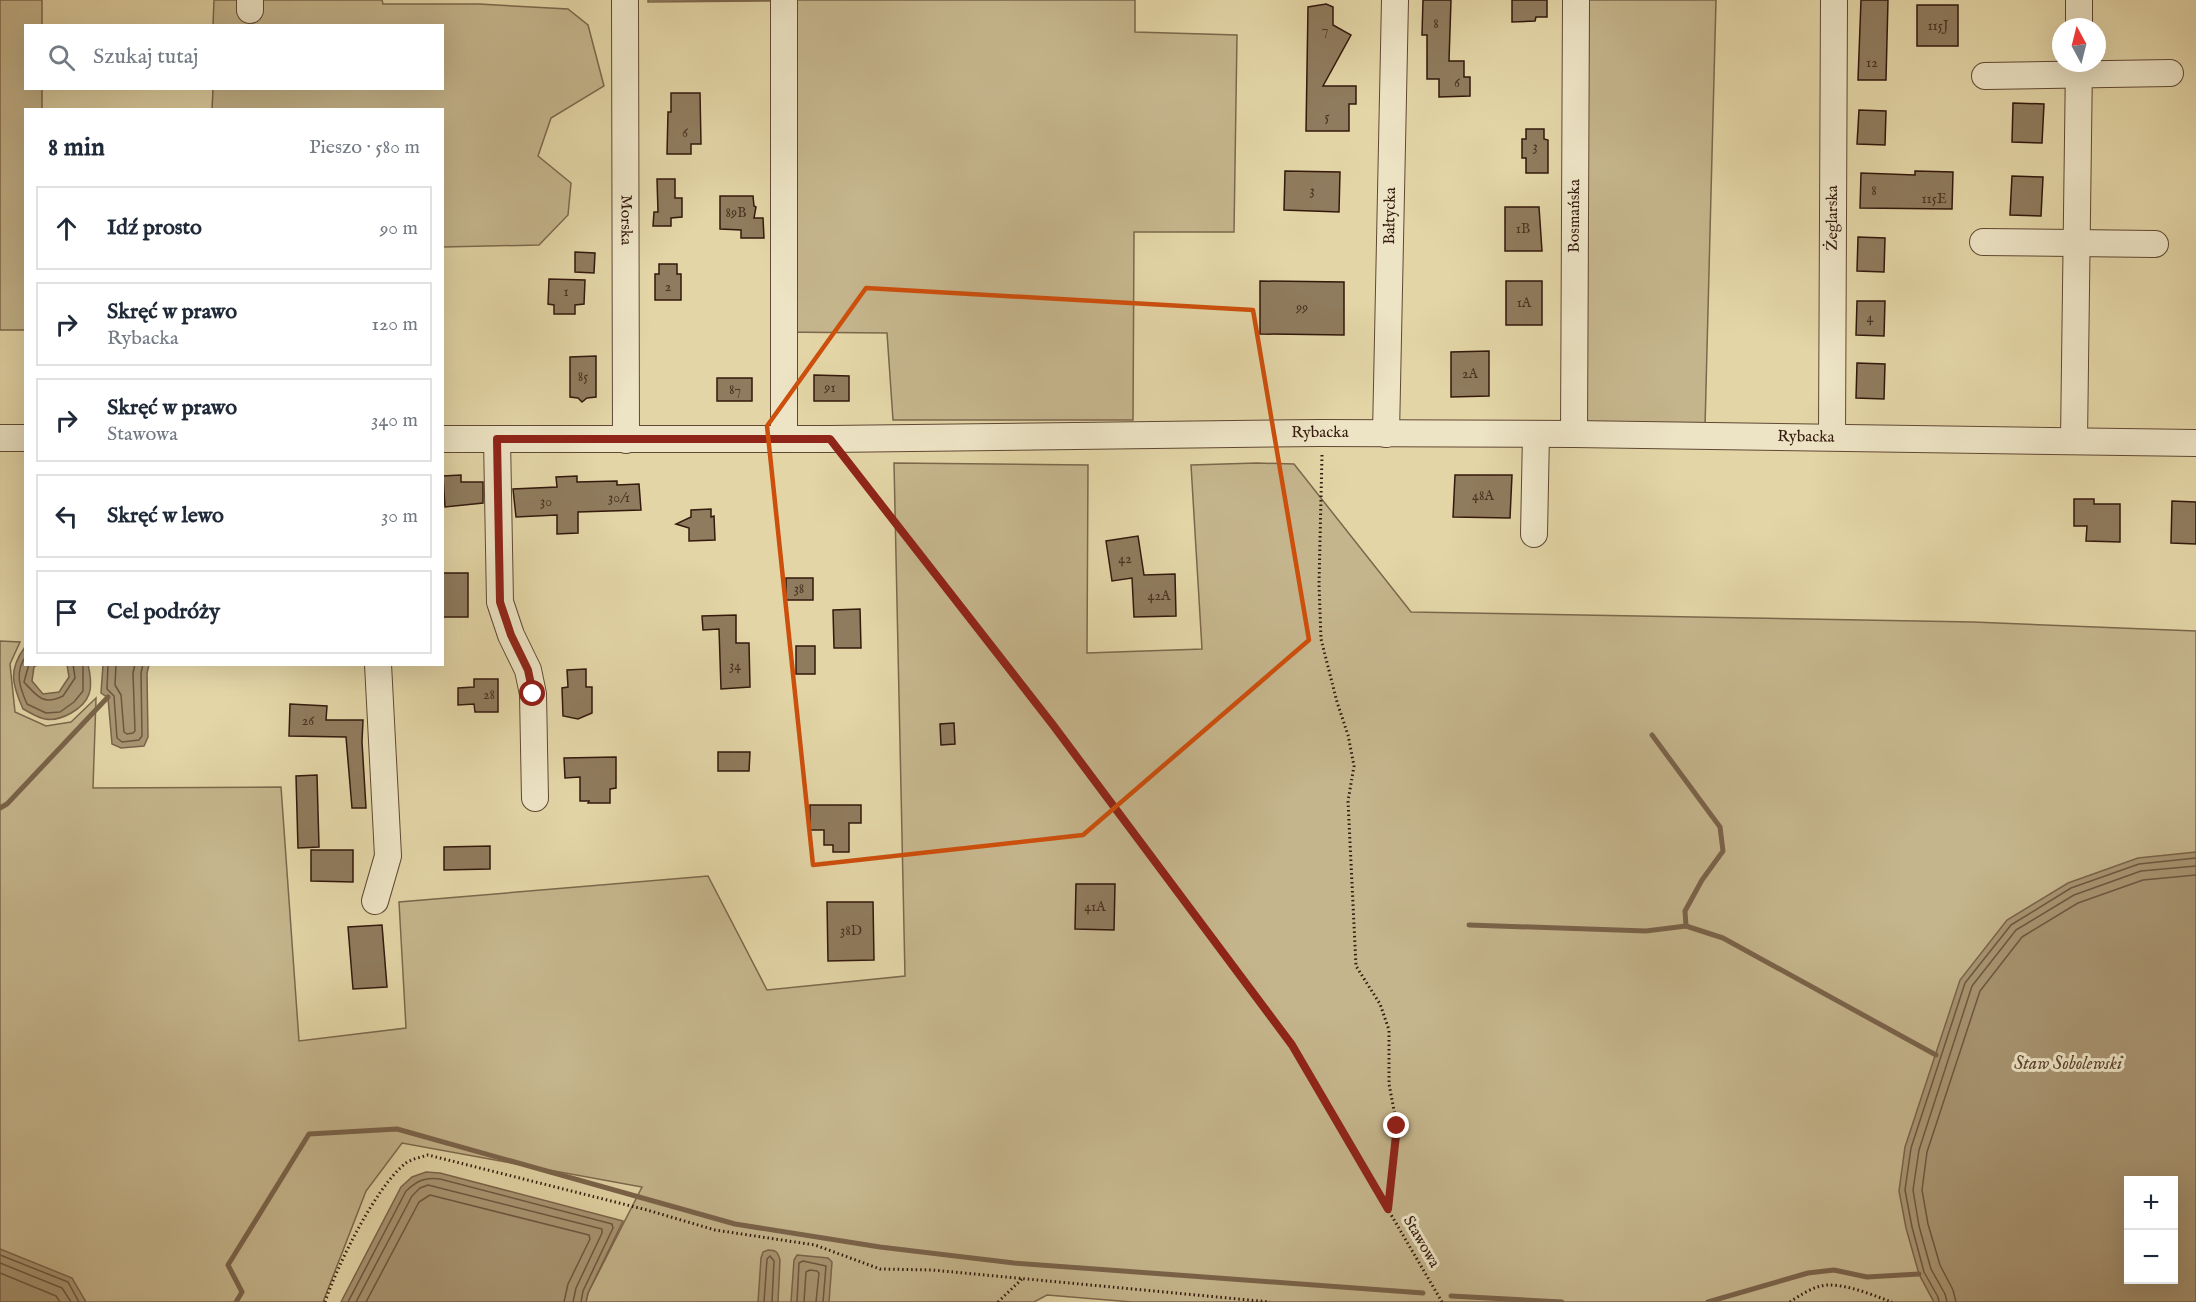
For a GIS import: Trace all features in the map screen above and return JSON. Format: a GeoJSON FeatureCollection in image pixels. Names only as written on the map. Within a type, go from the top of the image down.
{"type":"FeatureCollection","features":[{"type":"Feature","properties":{"kind":"street","name":"Morska"},"geometry":{"type":"LineString","coordinates":[[625,0],[626,440]]}},
{"type":"Feature","properties":{"kind":"street"},"geometry":{"type":"LineString","coordinates":[[784,0],[784,439]]}},
{"type":"Feature","properties":{"kind":"street","name":"Bałtycka"},"geometry":{"type":"LineString","coordinates":[[1386,434],[1395,0]]}},
{"type":"Feature","properties":{"kind":"street","name":"Bosmańska"},"geometry":{"type":"LineString","coordinates":[[1574,434],[1576,0]]}},
{"type":"Feature","properties":{"kind":"street","name":"Żeglarska"},"geometry":{"type":"LineString","coordinates":[[1832,437],[1834,0]]}},
{"type":"Feature","properties":{"kind":"street"},"geometry":{"type":"LineString","coordinates":[[2079,0],[2079,18]]}},
{"type":"Feature","properties":{"kind":"street"},"geometry":{"type":"LineString","coordinates":[[2106,70],[2170,73]]}},
{"type":"Feature","properties":{"kind":"street"},"geometry":{"type":"LineString","coordinates":[[1984,76],[2052,71]]}},
{"type":"Feature","properties":{"kind":"street"},"geometry":{"type":"LineString","coordinates":[[2073,440],[2079,72]]}},
{"type":"Feature","properties":{"kind":"street"},"geometry":{"type":"LineString","coordinates":[[1983,242],[2155,244]]}},
{"type":"Feature","properties":{"kind":"street","name":"Rybacka"},"geometry":{"type":"LineString","coordinates":[[444,438],[830,439],[1320,433],[1574,434],[2196,443]]}},
{"type":"Feature","properties":{"kind":"street"},"geometry":{"type":"LineString","coordinates":[[1534,534],[1536,434]]}},
{"type":"Feature","properties":{"kind":"street"},"geometry":{"type":"LineString","coordinates":[[0,438],[24,438]]}},
{"type":"Feature","properties":{"kind":"street"},"geometry":{"type":"LineString","coordinates":[[497,439],[500,602],[511,635],[528,670],[533,694],[535,798]]}},
{"type":"Feature","properties":{"kind":"street"},"geometry":{"type":"LineString","coordinates":[[375,901],[388,856],[378,666]]}},
{"type":"Feature","properties":{"kind":"path"},"geometry":{"type":"LineString","coordinates":[[1320,433],[1323,468],[1318,584],[1321,639],[1354,765],[1348,801],[1356,966],[1380,1004],[1389,1030],[1389,1084],[1397,1126],[1388,1209]]}},
{"type":"Feature","properties":{"kind":"path","name":"Stawowa"},"geometry":{"type":"LineString","coordinates":[[830,439],[1053,725],[1292,1045],[1442,1302]]}},
{"type":"Feature","properties":{"kind":"path"},"geometry":{"type":"LineString","coordinates":[[325,1302],[330,1285],[359,1227],[391,1179],[408,1162],[428,1155],[647,1210],[715,1230],[815,1245],[880,1269],[932,1270],[1270,1302]]}},
{"type":"Feature","properties":{"kind":"path"},"geometry":{"type":"LineString","coordinates":[[998,1302],[1023,1278]]}},
{"type":"Feature","properties":{"kind":"path"},"geometry":{"type":"LineString","coordinates":[[1790,1302],[1801,1294],[1827,1284],[1862,1291],[1892,1302]]}},
{"type":"Feature","properties":{"kind":"highlighted area"},"geometry":{"type":"Polygon","coordinates":[[[866,288],[1253,310],[1309,640],[1083,835],[813,865],[767,426],[866,288]]]}},
{"type":"Feature","properties":{"kind":"shaded area"},"geometry":{"type":"Polygon","coordinates":[[[0,0],[42,0],[42,24],[24,24],[24,90],[42,90],[42,108],[24,108],[24,330],[0,330],[0,0]]]}},
{"type":"Feature","properties":{"kind":"shaded area"},"geometry":{"type":"Polygon","coordinates":[[[214,0],[382,0],[383,4],[479,4],[568,9],[588,25],[604,86],[551,118],[538,156],[571,183],[568,215],[539,245],[444,247],[444,108],[212,108],[213,90],[444,90],[444,24],[213,24],[214,0]]]}},
{"type":"Feature","properties":{"kind":"shaded area"},"geometry":{"type":"Polygon","coordinates":[[[648,0],[1135,0],[1135,32],[1237,35],[1234,232],[1134,232],[1133,420],[893,420],[887,333],[776,332],[775,1],[648,2],[648,0]]]}},
{"type":"Feature","properties":{"kind":"shaded area"},"geometry":{"type":"Polygon","coordinates":[[[1589,0],[1716,0],[1705,427],[1585,428],[1589,0]]]}},
{"type":"Feature","properties":{"kind":"shaded area"},"geometry":{"type":"Polygon","coordinates":[[[894,463],[1088,465],[1087,653],[1202,649],[1191,465],[1257,463],[1294,464],[1411,612],[1973,622],[2196,631],[2196,1020],[1919,1274],[1934,1302],[1132,1302],[1047,1295],[1034,1302],[586,1302],[588,1293],[642,1187],[402,1143],[366,1191],[323,1302],[0,1302],[0,641],[20,642],[10,664],[15,712],[46,726],[71,722],[96,698],[93,788],[281,787],[299,1041],[406,1028],[399,902],[708,876],[767,990],[905,976],[894,463]]]}},
{"type":"Feature","properties":{"kind":"water"},"geometry":{"type":"Polygon","coordinates":[[[24,649],[24,666],[36,666],[32,681],[43,694],[59,692],[69,677],[67,666],[88,666],[90,691],[86,700],[71,713],[51,719],[39,717],[23,709],[14,684],[14,670],[24,649]]]}},
{"type":"Feature","properties":{"kind":"water"},"geometry":{"type":"Polygon","coordinates":[[[103,666],[149,666],[148,737],[144,746],[121,748],[112,744],[108,698],[101,693],[103,666]]]}},
{"type":"Feature","properties":{"kind":"water","name":"Staw Sobolewski"},"geometry":{"type":"Polygon","coordinates":[[[2196,852],[2196,1302],[1934,1302],[1919,1274],[1906,1228],[1899,1191],[1905,1147],[1960,980],[2007,920],[2068,883],[2138,858],[2196,852]]]}},
{"type":"Feature","properties":{"kind":"water"},"geometry":{"type":"Polygon","coordinates":[[[426,1172],[440,1173],[623,1221],[588,1293],[586,1302],[341,1302],[401,1187],[412,1177],[426,1172]]]}},
{"type":"Feature","properties":{"kind":"water"},"geometry":{"type":"Polygon","coordinates":[[[0,1249],[72,1278],[86,1302],[0,1302],[0,1249]]]}},
{"type":"Feature","properties":{"kind":"water"},"geometry":{"type":"Polygon","coordinates":[[[768,1250],[776,1252],[780,1260],[778,1302],[758,1302],[761,1258],[763,1252],[768,1250]]]}},
{"type":"Feature","properties":{"kind":"water"},"geometry":{"type":"Polygon","coordinates":[[[797,1255],[828,1258],[832,1262],[829,1302],[791,1302],[794,1260],[797,1255]]]}},
{"type":"Feature","properties":{"kind":"building"},"geometry":{"type":"Polygon","coordinates":[[[1423,0],[1451,0],[1449,61],[1464,61],[1464,77],[1470,77],[1470,96],[1439,97],[1439,79],[1427,79],[1427,35],[1422,35],[1423,0]]]}},
{"type":"Feature","properties":{"kind":"building"},"geometry":{"type":"Polygon","coordinates":[[[1512,0],[1547,0],[1547,17],[1536,17],[1535,21],[1512,22],[1512,0]]]}},
{"type":"Feature","properties":{"kind":"building"},"geometry":{"type":"Polygon","coordinates":[[[1861,0],[1888,0],[1886,80],[1858,80],[1861,0]]]}},
{"type":"Feature","properties":{"kind":"building"},"geometry":{"type":"Polygon","coordinates":[[[1326,4],[1333,7],[1333,25],[1351,35],[1323,86],[1356,86],[1356,104],[1349,104],[1349,131],[1306,131],[1308,7],[1326,4]]]}},
{"type":"Feature","properties":{"kind":"building"},"geometry":{"type":"Polygon","coordinates":[[[1917,5],[1958,5],[1958,46],[1917,46],[1917,5]]]}},
{"type":"Feature","properties":{"kind":"building"},"geometry":{"type":"Polygon","coordinates":[[[671,93],[700,93],[701,144],[691,144],[691,154],[667,154],[671,93]]]}},
{"type":"Feature","properties":{"kind":"building"},"geometry":{"type":"Polygon","coordinates":[[[2013,103],[2044,104],[2042,143],[2012,142],[2013,103]]]}},
{"type":"Feature","properties":{"kind":"building"},"geometry":{"type":"Polygon","coordinates":[[[1859,110],[1886,111],[1885,145],[1857,144],[1859,110]]]}},
{"type":"Feature","properties":{"kind":"building"},"geometry":{"type":"Polygon","coordinates":[[[1526,129],[1544,129],[1544,139],[1548,140],[1548,173],[1526,173],[1526,158],[1522,158],[1522,139],[1526,139],[1526,129]]]}},
{"type":"Feature","properties":{"kind":"building"},"geometry":{"type":"Polygon","coordinates":[[[1285,171],[1340,172],[1339,212],[1284,210],[1285,171]]]}},
{"type":"Feature","properties":{"kind":"building"},"geometry":{"type":"Polygon","coordinates":[[[1915,171],[1953,172],[1952,209],[1860,208],[1861,173],[1915,175],[1915,171]]]}},
{"type":"Feature","properties":{"kind":"building"},"geometry":{"type":"Polygon","coordinates":[[[2012,176],[2043,177],[2041,216],[2010,215],[2012,176]]]}},
{"type":"Feature","properties":{"kind":"building"},"geometry":{"type":"Polygon","coordinates":[[[657,179],[675,179],[675,198],[682,198],[682,217],[671,218],[671,226],[653,226],[654,212],[658,212],[657,179]]]}},
{"type":"Feature","properties":{"kind":"building"},"geometry":{"type":"Polygon","coordinates":[[[720,196],[753,196],[756,207],[754,218],[763,218],[764,238],[741,238],[741,230],[720,229],[720,196]]]}},
{"type":"Feature","properties":{"kind":"building"},"geometry":{"type":"Polygon","coordinates":[[[1505,207],[1539,207],[1542,251],[1505,251],[1505,207]]]}},
{"type":"Feature","properties":{"kind":"building"},"geometry":{"type":"Polygon","coordinates":[[[1858,237],[1885,238],[1884,272],[1857,271],[1858,237]]]}},
{"type":"Feature","properties":{"kind":"building"},"geometry":{"type":"Polygon","coordinates":[[[575,252],[595,253],[594,273],[575,272],[575,252]]]}},
{"type":"Feature","properties":{"kind":"building"},"geometry":{"type":"Polygon","coordinates":[[[659,264],[677,264],[677,274],[681,274],[681,300],[655,300],[655,274],[659,274],[659,264]]]}},
{"type":"Feature","properties":{"kind":"building"},"geometry":{"type":"Polygon","coordinates":[[[549,279],[585,280],[584,304],[575,305],[575,314],[554,314],[554,305],[548,304],[549,279]]]}},
{"type":"Feature","properties":{"kind":"building"},"geometry":{"type":"Polygon","coordinates":[[[1260,281],[1344,282],[1344,335],[1260,334],[1260,281]]]}},
{"type":"Feature","properties":{"kind":"building"},"geometry":{"type":"Polygon","coordinates":[[[1506,281],[1542,281],[1542,325],[1506,325],[1506,281]]]}},
{"type":"Feature","properties":{"kind":"building"},"geometry":{"type":"Polygon","coordinates":[[[1857,301],[1885,301],[1884,336],[1856,335],[1857,301]]]}},
{"type":"Feature","properties":{"kind":"building"},"geometry":{"type":"Polygon","coordinates":[[[1489,351],[1489,396],[1451,397],[1451,352],[1489,351]]]}},
{"type":"Feature","properties":{"kind":"building"},"geometry":{"type":"Polygon","coordinates":[[[596,356],[596,397],[587,398],[582,402],[578,398],[570,397],[570,357],[596,356]]]}},
{"type":"Feature","properties":{"kind":"building"},"geometry":{"type":"Polygon","coordinates":[[[1857,363],[1885,364],[1884,399],[1856,398],[1857,363]]]}},
{"type":"Feature","properties":{"kind":"building"},"geometry":{"type":"Polygon","coordinates":[[[814,375],[849,376],[849,401],[814,401],[814,375]]]}},
{"type":"Feature","properties":{"kind":"building"},"geometry":{"type":"Polygon","coordinates":[[[717,378],[752,378],[752,401],[717,401],[717,378]]]}},
{"type":"Feature","properties":{"kind":"building"},"geometry":{"type":"Polygon","coordinates":[[[461,475],[461,482],[483,482],[483,503],[445,507],[444,476],[461,475]]]}},
{"type":"Feature","properties":{"kind":"building"},"geometry":{"type":"Polygon","coordinates":[[[1455,475],[1512,475],[1510,518],[1453,517],[1455,475]]]}},
{"type":"Feature","properties":{"kind":"building"},"geometry":{"type":"Polygon","coordinates":[[[577,476],[577,482],[617,481],[617,485],[639,484],[641,510],[578,512],[578,533],[557,534],[557,515],[516,517],[513,489],[557,487],[556,477],[577,476]]]}},
{"type":"Feature","properties":{"kind":"building"},"geometry":{"type":"Polygon","coordinates":[[[2074,499],[2094,499],[2094,504],[2120,504],[2120,542],[2086,541],[2087,526],[2074,526],[2074,499]]]}},
{"type":"Feature","properties":{"kind":"building"},"geometry":{"type":"Polygon","coordinates":[[[2172,501],[2196,502],[2196,544],[2171,543],[2172,501]]]}},
{"type":"Feature","properties":{"kind":"building"},"geometry":{"type":"Polygon","coordinates":[[[711,509],[711,517],[714,516],[715,540],[689,541],[689,528],[676,524],[691,517],[691,510],[711,509]]]}},
{"type":"Feature","properties":{"kind":"building"},"geometry":{"type":"Polygon","coordinates":[[[1138,536],[1144,575],[1175,574],[1176,616],[1134,617],[1132,578],[1112,581],[1106,541],[1138,536]]]}},
{"type":"Feature","properties":{"kind":"building"},"geometry":{"type":"Polygon","coordinates":[[[444,573],[468,573],[468,617],[444,617],[444,573]]]}},
{"type":"Feature","properties":{"kind":"building"},"geometry":{"type":"Polygon","coordinates":[[[786,578],[813,578],[813,600],[786,600],[786,578]]]}},
{"type":"Feature","properties":{"kind":"building"},"geometry":{"type":"Polygon","coordinates":[[[860,609],[861,648],[834,648],[833,610],[860,609]]]}},
{"type":"Feature","properties":{"kind":"building"},"geometry":{"type":"Polygon","coordinates":[[[736,615],[736,643],[749,643],[750,687],[721,689],[719,629],[703,630],[702,616],[736,615]]]}},
{"type":"Feature","properties":{"kind":"building"},"geometry":{"type":"Polygon","coordinates":[[[796,646],[815,646],[815,674],[796,674],[796,646]]]}},
{"type":"Feature","properties":{"kind":"building"},"geometry":{"type":"Polygon","coordinates":[[[586,669],[586,687],[592,687],[592,713],[578,719],[563,716],[562,688],[568,687],[567,670],[586,669]]]}},
{"type":"Feature","properties":{"kind":"building"},"geometry":{"type":"Polygon","coordinates":[[[474,679],[498,679],[498,712],[475,712],[474,704],[458,705],[458,688],[474,687],[474,679]]]}},
{"type":"Feature","properties":{"kind":"building"},"geometry":{"type":"Polygon","coordinates":[[[290,704],[327,706],[326,720],[363,720],[366,808],[352,808],[346,737],[289,736],[290,704]]]}},
{"type":"Feature","properties":{"kind":"building"},"geometry":{"type":"Polygon","coordinates":[[[954,723],[955,744],[941,745],[940,724],[954,723]]]}},
{"type":"Feature","properties":{"kind":"building"},"geometry":{"type":"Polygon","coordinates":[[[718,752],[750,752],[749,771],[718,771],[718,752]]]}},
{"type":"Feature","properties":{"kind":"building"},"geometry":{"type":"Polygon","coordinates":[[[616,757],[616,788],[610,789],[610,803],[580,801],[580,777],[565,778],[564,758],[616,757]]]}},
{"type":"Feature","properties":{"kind":"building"},"geometry":{"type":"Polygon","coordinates":[[[317,775],[319,847],[298,848],[296,776],[317,775]]]}},
{"type":"Feature","properties":{"kind":"building"},"geometry":{"type":"Polygon","coordinates":[[[810,805],[861,805],[861,823],[849,823],[849,852],[833,852],[833,845],[824,845],[824,830],[810,830],[810,805]]]}},
{"type":"Feature","properties":{"kind":"building"},"geometry":{"type":"Polygon","coordinates":[[[490,846],[490,869],[444,870],[444,847],[490,846]]]}},
{"type":"Feature","properties":{"kind":"building"},"geometry":{"type":"Polygon","coordinates":[[[311,850],[353,850],[353,882],[311,881],[311,850]]]}},
{"type":"Feature","properties":{"kind":"building"},"geometry":{"type":"Polygon","coordinates":[[[1076,884],[1115,884],[1114,930],[1075,929],[1076,884]]]}},
{"type":"Feature","properties":{"kind":"building"},"geometry":{"type":"Polygon","coordinates":[[[827,902],[873,902],[874,960],[828,961],[827,902]]]}},
{"type":"Feature","properties":{"kind":"building"},"geometry":{"type":"Polygon","coordinates":[[[382,925],[387,987],[353,989],[348,927],[382,925]]]}},
{"type":"Feature","properties":{"kind":"waterway"},"geometry":{"type":"LineString","coordinates":[[0,808],[7,804],[108,697]]}},
{"type":"Feature","properties":{"kind":"waterway"},"geometry":{"type":"LineString","coordinates":[[1652,735],[1720,827],[1723,851],[1702,880],[1685,911],[1686,926]]}},
{"type":"Feature","properties":{"kind":"waterway"},"geometry":{"type":"LineString","coordinates":[[1469,925],[1646,931],[1686,926],[1723,938],[1936,1055]]}},
{"type":"Feature","properties":{"kind":"waterway"},"geometry":{"type":"LineString","coordinates":[[236,1302],[242,1292],[228,1265],[309,1134],[397,1129],[735,1224],[880,1247],[1014,1263],[1423,1293]]}},
{"type":"Feature","properties":{"kind":"waterway"},"geometry":{"type":"LineString","coordinates":[[1708,1302],[1808,1273],[1834,1270],[1867,1277],[1919,1274]]}},
{"type":"Feature","properties":{"kind":"waterway"},"geometry":{"type":"LineString","coordinates":[[1451,1296],[1562,1302]]}},
{"type":"Feature","properties":{"kind":"route"},"geometry":{"type":"LineString","coordinates":[[533,694],[528,670],[511,635],[500,602],[497,439],[830,439],[1053,725],[1292,1045],[1388,1209],[1397,1126]]}}]}
